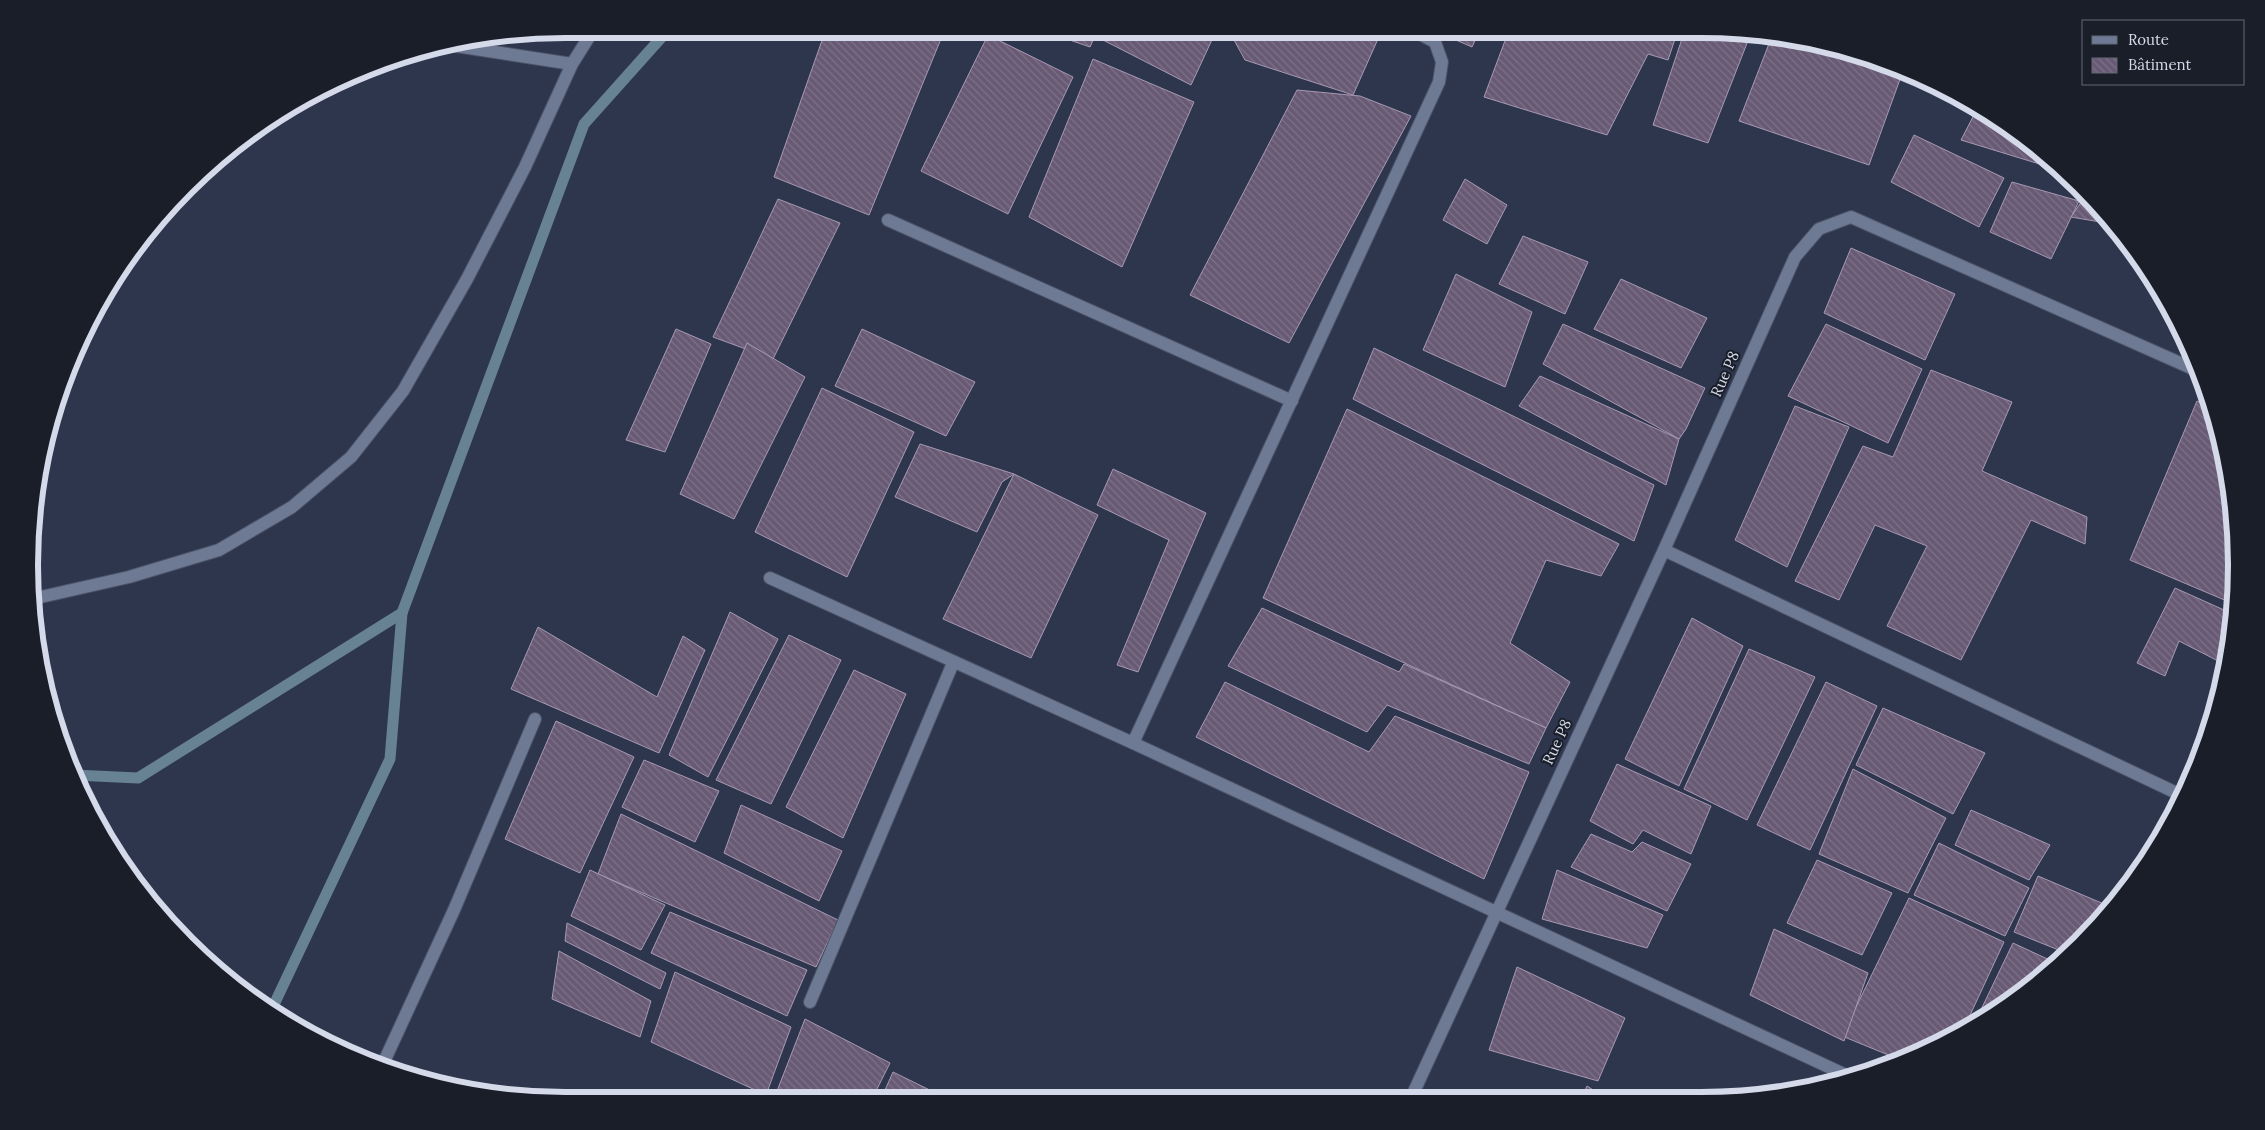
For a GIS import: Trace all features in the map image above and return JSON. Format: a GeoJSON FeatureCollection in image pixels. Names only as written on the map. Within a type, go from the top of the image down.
{"type":"FeatureCollection","features":[{"type":"Feature","properties":{"kind":"street"},"geometry":{"type":"LineString","coordinates":[[39,597],[129,577],[219,550],[292,507],[351,457],[403,391],[468,279],[525,166],[572,64],[588,38]]}},
{"type":"Feature","properties":{"kind":"street"},"geometry":{"type":"LineString","coordinates":[[1134,743],[1439,82],[1442,62],[1435,42],[1427,38]]}},
{"type":"Feature","properties":{"kind":"street"},"geometry":{"type":"LineString","coordinates":[[465,47],[572,64]]}},
{"type":"Feature","properties":{"kind":"street","name":"Rue P8"},"geometry":{"type":"LineString","coordinates":[[1414,1092],[1664,550],[1794,257],[1818,229],[1851,218],[2189,367]]}},
{"type":"Feature","properties":{"kind":"street"},"geometry":{"type":"LineString","coordinates":[[888,220],[1292,401]]}},
{"type":"Feature","properties":{"kind":"street"},"geometry":{"type":"LineString","coordinates":[[1664,550],[2176,792]]}},
{"type":"Feature","properties":{"kind":"street"},"geometry":{"type":"LineString","coordinates":[[770,578],[953,663],[1134,743],[1842,1073]]}},
{"type":"Feature","properties":{"kind":"street"},"geometry":{"type":"LineString","coordinates":[[810,1002],[953,663]]}},
{"type":"Feature","properties":{"kind":"street"},"geometry":{"type":"LineString","coordinates":[[384,1061],[454,910],[535,719]]}},
{"type":"Feature","properties":{"kind":"building"},"geometry":{"type":"Polygon","coordinates":[[[823,38],[941,38],[869,215],[774,177],[823,38]]]}},
{"type":"Feature","properties":{"kind":"building"},"geometry":{"type":"Polygon","coordinates":[[[987,38],[994,38],[1073,77],[1008,214],[921,171],[987,38]]]}},
{"type":"Feature","properties":{"kind":"building"},"geometry":{"type":"Polygon","coordinates":[[[1064,38],[1094,38],[1090,47],[1064,38]]]}},
{"type":"Feature","properties":{"kind":"building"},"geometry":{"type":"Polygon","coordinates":[[[1104,38],[1213,38],[1191,85],[1103,40],[1104,38]]]}},
{"type":"Feature","properties":{"kind":"building"},"geometry":{"type":"Polygon","coordinates":[[[1233,38],[1378,38],[1353,95],[1245,60],[1233,38]]]}},
{"type":"Feature","properties":{"kind":"building"},"geometry":{"type":"Polygon","coordinates":[[[1451,38],[1476,38],[1472,47],[1451,38]]]}},
{"type":"Feature","properties":{"kind":"building"},"geometry":{"type":"Polygon","coordinates":[[[1506,38],[1675,38],[1668,60],[1648,54],[1607,135],[1484,97],[1506,38]]]}},
{"type":"Feature","properties":{"kind":"building"},"geometry":{"type":"Polygon","coordinates":[[[1682,38],[1748,40],[1708,143],[1653,125],[1682,38]]]}},
{"type":"Feature","properties":{"kind":"building"},"geometry":{"type":"Polygon","coordinates":[[[1770,42],[1837,55],[1870,65],[1901,77],[1869,165],[1739,121],[1770,42]]]}},
{"type":"Feature","properties":{"kind":"building"},"geometry":{"type":"Polygon","coordinates":[[[1093,59],[1194,102],[1122,267],[1029,217],[1093,59]]]}},
{"type":"Feature","properties":{"kind":"building"},"geometry":{"type":"Polygon","coordinates":[[[1297,90],[1360,96],[1411,116],[1289,343],[1190,295],[1297,90]]]}},
{"type":"Feature","properties":{"kind":"building"},"geometry":{"type":"Polygon","coordinates":[[[1974,114],[1993,126],[2045,166],[1961,140],[1974,114]]]}},
{"type":"Feature","properties":{"kind":"building"},"geometry":{"type":"Polygon","coordinates":[[[1914,135],[2004,178],[1979,227],[1891,182],[1914,135]]]}},
{"type":"Feature","properties":{"kind":"building"},"geometry":{"type":"Polygon","coordinates":[[[1465,179],[1507,205],[1487,244],[1443,220],[1465,179]]]}},
{"type":"Feature","properties":{"kind":"building"},"geometry":{"type":"Polygon","coordinates":[[[2012,182],[2079,201],[2051,259],[1990,232],[2012,182]]]}},
{"type":"Feature","properties":{"kind":"building"},"geometry":{"type":"Polygon","coordinates":[[[778,199],[840,223],[773,359],[713,337],[778,199]]]}},
{"type":"Feature","properties":{"kind":"building"},"geometry":{"type":"Polygon","coordinates":[[[2082,201],[2101,222],[2071,217],[2082,201]]]}},
{"type":"Feature","properties":{"kind":"building"},"geometry":{"type":"Polygon","coordinates":[[[1523,236],[1588,262],[1565,314],[1499,284],[1523,236]]]}},
{"type":"Feature","properties":{"kind":"building"},"geometry":{"type":"Polygon","coordinates":[[[1851,248],[1955,294],[1925,360],[1824,313],[1851,248]]]}},
{"type":"Feature","properties":{"kind":"building"},"geometry":{"type":"Polygon","coordinates":[[[1456,274],[1532,312],[1505,387],[1423,350],[1456,274]]]}},
{"type":"Feature","properties":{"kind":"building"},"geometry":{"type":"Polygon","coordinates":[[[1621,279],[1707,318],[1681,368],[1594,329],[1621,279]]]}},
{"type":"Feature","properties":{"kind":"building"},"geometry":{"type":"Polygon","coordinates":[[[1563,324],[1705,388],[1686,429],[1679,439],[1543,364],[1563,324]]]}},
{"type":"Feature","properties":{"kind":"building"},"geometry":{"type":"Polygon","coordinates":[[[1826,324],[1922,369],[1888,443],[1788,396],[1826,324]]]}},
{"type":"Feature","properties":{"kind":"building"},"geometry":{"type":"Polygon","coordinates":[[[676,329],[711,344],[665,452],[626,440],[676,329]]]}},
{"type":"Feature","properties":{"kind":"building"},"geometry":{"type":"Polygon","coordinates":[[[862,329],[975,382],[946,436],[835,386],[862,329]]]}},
{"type":"Feature","properties":{"kind":"building"},"geometry":{"type":"Polygon","coordinates":[[[747,343],[805,377],[734,519],[680,494],[747,343]]]}},
{"type":"Feature","properties":{"kind":"building"},"geometry":{"type":"Polygon","coordinates":[[[1374,348],[1654,485],[1634,541],[1353,399],[1374,348]]]}},
{"type":"Feature","properties":{"kind":"building"},"geometry":{"type":"Polygon","coordinates":[[[1931,370],[2012,402],[1982,471],[2087,517],[2085,544],[2031,520],[1961,660],[1887,626],[1927,546],[1875,525],[1839,600],[1795,581],[1863,446],[1893,457],[1931,370]]]}},
{"type":"Feature","properties":{"kind":"building"},"geometry":{"type":"Polygon","coordinates":[[[1540,376],[1679,439],[1666,485],[1519,406],[1540,376]]]}},
{"type":"Feature","properties":{"kind":"building"},"geometry":{"type":"Polygon","coordinates":[[[822,388],[914,432],[847,577],[755,532],[822,388]]]}},
{"type":"Feature","properties":{"kind":"building"},"geometry":{"type":"Polygon","coordinates":[[[2197,401],[2203,404],[2210,428],[2223,496],[2228,565],[2226,601],[2130,560],[2197,401]]]}},
{"type":"Feature","properties":{"kind":"building"},"geometry":{"type":"Polygon","coordinates":[[[1795,406],[1849,427],[1787,567],[1735,540],[1795,406]]]}},
{"type":"Feature","properties":{"kind":"building"},"geometry":{"type":"Polygon","coordinates":[[[1347,409],[1619,544],[1601,576],[1546,560],[1510,643],[1570,682],[1546,728],[1263,598],[1347,409]]]}},
{"type":"Feature","properties":{"kind":"building"},"geometry":{"type":"Polygon","coordinates":[[[920,444],[1014,474],[1002,482],[977,532],[895,497],[920,444]]]}},
{"type":"Feature","properties":{"kind":"building"},"geometry":{"type":"Polygon","coordinates":[[[1113,469],[1206,513],[1138,672],[1117,665],[1169,540],[1097,505],[1113,469]]]}},
{"type":"Feature","properties":{"kind":"building"},"geometry":{"type":"Polygon","coordinates":[[[1014,474],[1098,515],[1031,658],[943,619],[1014,474]]]}},
{"type":"Feature","properties":{"kind":"building"},"geometry":{"type":"Polygon","coordinates":[[[2175,588],[2225,610],[2218,661],[2179,641],[2165,676],[2137,663],[2175,588]]]}},
{"type":"Feature","properties":{"kind":"building"},"geometry":{"type":"Polygon","coordinates":[[[1262,608],[1399,672],[1404,664],[1546,728],[1529,764],[1387,705],[1367,732],[1228,666],[1262,608]]]}},
{"type":"Feature","properties":{"kind":"building"},"geometry":{"type":"Polygon","coordinates":[[[730,612],[778,639],[708,777],[669,755],[730,612]]]}},
{"type":"Feature","properties":{"kind":"building"},"geometry":{"type":"Polygon","coordinates":[[[1692,618],[1743,646],[1679,786],[1625,759],[1692,618]]]}},
{"type":"Feature","properties":{"kind":"building"},"geometry":{"type":"Polygon","coordinates":[[[538,627],[657,697],[683,636],[705,650],[659,753],[511,689],[538,627]]]}},
{"type":"Feature","properties":{"kind":"building"},"geometry":{"type":"Polygon","coordinates":[[[789,635],[841,660],[771,804],[716,780],[789,635]]]}},
{"type":"Feature","properties":{"kind":"building"},"geometry":{"type":"Polygon","coordinates":[[[1749,649],[1815,677],[1747,820],[1684,789],[1749,649]]]}},
{"type":"Feature","properties":{"kind":"building"},"geometry":{"type":"Polygon","coordinates":[[[854,670],[906,694],[843,838],[786,807],[854,670]]]}},
{"type":"Feature","properties":{"kind":"building"},"geometry":{"type":"Polygon","coordinates":[[[1225,682],[1369,752],[1395,716],[1529,772],[1484,879],[1196,737],[1225,682]]]}},
{"type":"Feature","properties":{"kind":"building"},"geometry":{"type":"Polygon","coordinates":[[[1826,682],[1877,706],[1810,850],[1757,825],[1826,682]]]}},
{"type":"Feature","properties":{"kind":"building"},"geometry":{"type":"Polygon","coordinates":[[[1883,708],[1985,753],[1953,814],[1856,765],[1883,708]]]}},
{"type":"Feature","properties":{"kind":"building"},"geometry":{"type":"Polygon","coordinates":[[[556,721],[634,757],[580,873],[505,839],[556,721]]]}},
{"type":"Feature","properties":{"kind":"building"},"geometry":{"type":"Polygon","coordinates":[[[644,760],[719,791],[695,842],[622,807],[644,760]]]}},
{"type":"Feature","properties":{"kind":"building"},"geometry":{"type":"Polygon","coordinates":[[[1617,764],[1711,806],[1691,854],[1643,830],[1633,844],[1590,821],[1617,764]]]}},
{"type":"Feature","properties":{"kind":"building"},"geometry":{"type":"Polygon","coordinates":[[[1853,769],[1946,818],[1908,893],[1819,854],[1853,769]]]}},
{"type":"Feature","properties":{"kind":"building"},"geometry":{"type":"Polygon","coordinates":[[[741,805],[842,851],[819,901],[724,853],[741,805]]]}},
{"type":"Feature","properties":{"kind":"building"},"geometry":{"type":"Polygon","coordinates":[[[1971,810],[2050,845],[2029,880],[1955,845],[1971,810]]]}},
{"type":"Feature","properties":{"kind":"building"},"geometry":{"type":"Polygon","coordinates":[[[621,814],[838,920],[816,967],[598,874],[621,814]]]}},
{"type":"Feature","properties":{"kind":"building"},"geometry":{"type":"Polygon","coordinates":[[[1591,834],[1632,852],[1642,842],[1691,864],[1667,911],[1571,867],[1591,834]]]}},
{"type":"Feature","properties":{"kind":"building"},"geometry":{"type":"Polygon","coordinates":[[[1939,843],[2029,888],[2005,936],[1914,895],[1939,843]]]}},
{"type":"Feature","properties":{"kind":"building"},"geometry":{"type":"Polygon","coordinates":[[[1817,860],[1892,893],[1862,955],[1787,923],[1817,860]]]}},
{"type":"Feature","properties":{"kind":"building"},"geometry":{"type":"Polygon","coordinates":[[[590,870],[665,905],[641,950],[571,916],[590,870]]]}},
{"type":"Feature","properties":{"kind":"building"},"geometry":{"type":"Polygon","coordinates":[[[1557,870],[1663,915],[1647,948],[1542,919],[1557,870]]]}},
{"type":"Feature","properties":{"kind":"building"},"geometry":{"type":"Polygon","coordinates":[[[2038,876],[2104,904],[2060,951],[2014,932],[2038,876]]]}},
{"type":"Feature","properties":{"kind":"building"},"geometry":{"type":"Polygon","coordinates":[[[1909,898],[2004,942],[1968,1020],[1964,1022],[1891,1056],[1842,1036],[1909,898]]]}},
{"type":"Feature","properties":{"kind":"building"},"geometry":{"type":"Polygon","coordinates":[[[670,912],[807,970],[787,1016],[651,953],[670,912]]]}},
{"type":"Feature","properties":{"kind":"building"},"geometry":{"type":"Polygon","coordinates":[[[567,923],[666,973],[660,989],[565,941],[567,923]]]}},
{"type":"Feature","properties":{"kind":"building"},"geometry":{"type":"Polygon","coordinates":[[[1774,929],[1868,973],[1844,1041],[1750,995],[1774,929]]]}},
{"type":"Feature","properties":{"kind":"building"},"geometry":{"type":"Polygon","coordinates":[[[2013,943],[2050,960],[1993,1004],[1980,1012],[2013,943]]]}},
{"type":"Feature","properties":{"kind":"building"},"geometry":{"type":"Polygon","coordinates":[[[559,951],[651,1001],[640,1037],[552,999],[559,951]]]}},
{"type":"Feature","properties":{"kind":"building"},"geometry":{"type":"Polygon","coordinates":[[[1517,967],[1625,1018],[1598,1081],[1489,1050],[1517,967]]]}},
{"type":"Feature","properties":{"kind":"building"},"geometry":{"type":"Polygon","coordinates":[[[675,972],[791,1027],[767,1092],[759,1092],[651,1042],[675,972]]]}},
{"type":"Feature","properties":{"kind":"building"},"geometry":{"type":"Polygon","coordinates":[[[805,1019],[890,1063],[876,1092],[777,1091],[805,1019]]]}},
{"type":"Feature","properties":{"kind":"building"},"geometry":{"type":"Polygon","coordinates":[[[893,1072],[934,1092],[884,1092],[893,1072]]]}},
{"type":"Feature","properties":{"kind":"building"},"geometry":{"type":"Polygon","coordinates":[[[1587,1086],[1596,1092],[1584,1092],[1587,1086]]]}},
{"type":"Feature","properties":{"kind":"waterway"},"geometry":{"type":"LineString","coordinates":[[274,1005],[390,759],[402,613],[584,124],[661,38]]}},
{"type":"Feature","properties":{"kind":"waterway"},"geometry":{"type":"LineString","coordinates":[[82,775],[138,778],[402,613]]}}]}
